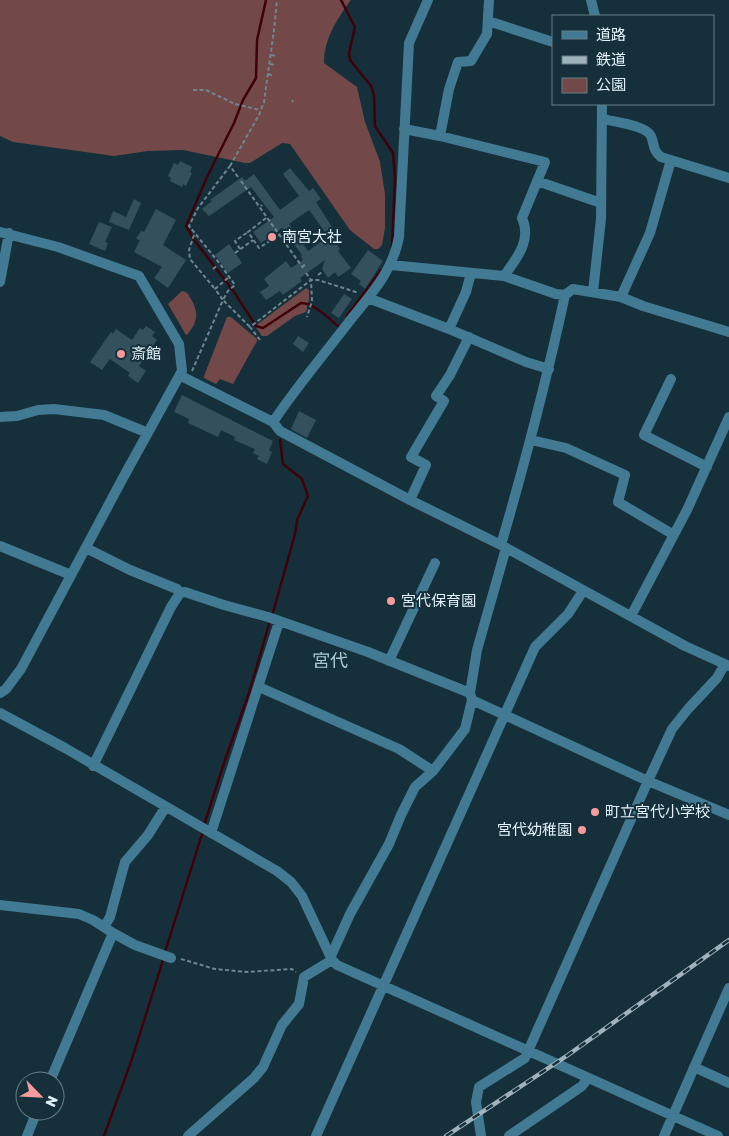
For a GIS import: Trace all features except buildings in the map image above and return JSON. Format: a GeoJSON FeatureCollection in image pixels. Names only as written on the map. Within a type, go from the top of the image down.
{"type":"FeatureCollection","features":[{"type":"Feature","properties":{"kind":"street"},"geometry":{"type":"LineString","coordinates":[[273,422],[364,296],[391,265],[397,252],[408,43],[428,0]]}},
{"type":"Feature","properties":{"kind":"street"},"geometry":{"type":"LineString","coordinates":[[440,136],[449,89],[458,62],[471,61],[487,34],[489,0]]}},
{"type":"Feature","properties":{"kind":"street"},"geometry":{"type":"LineString","coordinates":[[591,0],[595,15]]}},
{"type":"Feature","properties":{"kind":"street"},"geometry":{"type":"LineString","coordinates":[[488,21],[552,42]]}},
{"type":"Feature","properties":{"kind":"street"},"geometry":{"type":"LineString","coordinates":[[593,292],[599,249],[602,203],[602,105]]}},
{"type":"Feature","properties":{"kind":"street"},"geometry":{"type":"LineString","coordinates":[[603,119],[644,129],[650,135],[654,151],[661,157],[729,178]]}},
{"type":"Feature","properties":{"kind":"street"},"geometry":{"type":"LineString","coordinates":[[404,129],[545,162],[522,218],[526,228],[521,253],[504,276]]}},
{"type":"Feature","properties":{"kind":"street"},"geometry":{"type":"LineString","coordinates":[[621,297],[650,233],[671,160]]}},
{"type":"Feature","properties":{"kind":"street"},"geometry":{"type":"LineString","coordinates":[[537,181],[602,203]]}},
{"type":"Feature","properties":{"kind":"street"},"geometry":{"type":"LineString","coordinates":[[0,282],[5,233],[58,247],[139,276],[179,344],[182,371],[21,669],[6,689],[0,693]]}},
{"type":"Feature","properties":{"kind":"street"},"geometry":{"type":"LineString","coordinates":[[391,265],[504,276],[556,294],[565,295]]}},
{"type":"Feature","properties":{"kind":"street"},"geometry":{"type":"LineString","coordinates":[[449,328],[466,292],[471,273]]}},
{"type":"Feature","properties":{"kind":"street"},"geometry":{"type":"LineString","coordinates":[[188,1136],[258,1073],[282,1025],[299,1004],[304,977],[331,958],[350,914],[389,844],[415,787],[433,771],[465,729],[477,650],[549,369],[565,295],[573,289],[621,297],[643,306],[729,332]]}},
{"type":"Feature","properties":{"kind":"street"},"geometry":{"type":"LineString","coordinates":[[364,296],[449,328],[526,362],[549,369]]}},
{"type":"Feature","properties":{"kind":"street"},"geometry":{"type":"LineString","coordinates":[[410,500],[426,465],[411,457],[444,401],[436,396],[450,375],[468,338]]}},
{"type":"Feature","properties":{"kind":"street"},"geometry":{"type":"LineString","coordinates":[[181,376],[273,422],[280,431],[410,500],[504,546],[685,646],[727,665],[672,729],[525,1058],[479,1087],[476,1102],[482,1136]]}},
{"type":"Feature","properties":{"kind":"street"},"geometry":{"type":"LineString","coordinates":[[672,379],[644,435],[707,467]]}},
{"type":"Feature","properties":{"kind":"street"},"geometry":{"type":"LineString","coordinates":[[0,417],[17,416],[38,410],[54,409],[104,415],[148,433]]}},
{"type":"Feature","properties":{"kind":"street"},"geometry":{"type":"LineString","coordinates":[[630,616],[688,510],[729,417]]}},
{"type":"Feature","properties":{"kind":"street"},"geometry":{"type":"LineString","coordinates":[[531,440],[566,448],[625,475],[618,502],[674,535]]}},
{"type":"Feature","properties":{"kind":"street"},"geometry":{"type":"LineString","coordinates":[[0,546],[71,575]]}},
{"type":"Feature","properties":{"kind":"street"},"geometry":{"type":"LineString","coordinates":[[86,548],[130,570],[177,589],[180,593]]}},
{"type":"Feature","properties":{"kind":"street"},"geometry":{"type":"LineString","coordinates":[[390,660],[435,563]]}},
{"type":"Feature","properties":{"kind":"street"},"geometry":{"type":"LineString","coordinates":[[316,1136],[535,647],[568,614],[583,591]]}},
{"type":"Feature","properties":{"kind":"street"},"geometry":{"type":"LineString","coordinates":[[180,593],[185,592],[274,620],[390,660],[471,696],[504,716],[648,781],[729,815]]}},
{"type":"Feature","properties":{"kind":"street"},"geometry":{"type":"LineString","coordinates":[[93,766],[180,593]]}},
{"type":"Feature","properties":{"kind":"street"},"geometry":{"type":"LineString","coordinates":[[205,830],[259,687],[274,620]]}},
{"type":"Feature","properties":{"kind":"street"},"geometry":{"type":"LineString","coordinates":[[259,687],[399,749],[433,771]]}},
{"type":"Feature","properties":{"kind":"street"},"geometry":{"type":"LineString","coordinates":[[0,713],[277,871],[291,882],[302,896],[331,958],[337,965],[527,1052],[718,1136]]}},
{"type":"Feature","properties":{"kind":"street"},"geometry":{"type":"LineString","coordinates":[[54,1071],[108,930],[125,862],[148,835],[165,808]]}},
{"type":"Feature","properties":{"kind":"street"},"geometry":{"type":"LineString","coordinates":[[0,904],[79,914],[158,954],[171,958]]}},
{"type":"Feature","properties":{"kind":"street"},"geometry":{"type":"LineString","coordinates":[[664,1136],[729,988]]}},
{"type":"Feature","properties":{"kind":"street"},"geometry":{"type":"LineString","coordinates":[[694,1067],[729,1082]]}},
{"type":"Feature","properties":{"kind":"street"},"geometry":{"type":"LineString","coordinates":[[509,1136],[582,1086],[588,1078]]}},
{"type":"Feature","properties":{"kind":"street"},"geometry":{"type":"LineString","coordinates":[[26,1136],[33,1121]]}},
{"type":"Feature","properties":{"kind":"path"},"geometry":{"type":"LineString","coordinates":[[191,372],[223,300],[234,285],[220,264],[188,226],[198,208],[230,166],[264,102],[277,0]]}},
{"type":"Feature","properties":{"kind":"path"},"geometry":{"type":"LineString","coordinates":[[271,55],[278,56]]}},
{"type":"Feature","properties":{"kind":"path"},"geometry":{"type":"LineString","coordinates":[[270,64],[275,65]]}},
{"type":"Feature","properties":{"kind":"path"},"geometry":{"type":"LineString","coordinates":[[268,74],[274,76]]}},
{"type":"Feature","properties":{"kind":"path"},"geometry":{"type":"LineString","coordinates":[[193,90],[206,90],[235,104],[260,111]]}},
{"type":"Feature","properties":{"kind":"path"},"geometry":{"type":"LineString","coordinates":[[230,166],[238,177]]}},
{"type":"Feature","properties":{"kind":"path"},"geometry":{"type":"LineString","coordinates":[[241,182],[266,218],[304,266]]}},
{"type":"Feature","properties":{"kind":"path"},"geometry":{"type":"LineString","coordinates":[[240,249],[235,241],[266,218]]}},
{"type":"Feature","properties":{"kind":"path"},"geometry":{"type":"LineString","coordinates":[[248,232],[259,248],[279,235]]}},
{"type":"Feature","properties":{"kind":"path"},"geometry":{"type":"LineString","coordinates":[[194,235],[189,250],[190,259],[223,300],[251,326],[260,340]]}},
{"type":"Feature","properties":{"kind":"path"},"geometry":{"type":"LineString","coordinates":[[235,253],[253,240]]}},
{"type":"Feature","properties":{"kind":"path"},"geometry":{"type":"LineString","coordinates":[[213,269],[220,264]]}},
{"type":"Feature","properties":{"kind":"path"},"geometry":{"type":"LineString","coordinates":[[318,275],[322,272]]}},
{"type":"Feature","properties":{"kind":"path"},"geometry":{"type":"LineString","coordinates":[[306,273],[311,280],[312,301],[307,317]]}},
{"type":"Feature","properties":{"kind":"path"},"geometry":{"type":"LineString","coordinates":[[215,289],[228,277]]}},
{"type":"Feature","properties":{"kind":"path"},"geometry":{"type":"LineString","coordinates":[[251,326],[311,280],[318,280],[364,296]]}},
{"type":"Feature","properties":{"kind":"path"},"geometry":{"type":"LineString","coordinates":[[171,958],[180,958],[215,969],[247,972],[292,969],[304,977]]}},
{"type":"Feature","properties":{"kind":"green space"},"geometry":{"type":"Polygon","coordinates":[[[0,0],[351,0],[336,22],[329,38],[324,63],[357,87],[365,122],[380,162],[385,194],[385,228],[382,245],[378,249],[374,249],[350,230],[290,144],[282,143],[250,163],[245,163],[183,150],[148,151],[114,156],[13,142],[0,136],[0,0]]]}},
{"type":"Feature","properties":{"kind":"green space"},"geometry":{"type":"Polygon","coordinates":[[[306,288],[309,290],[309,299],[306,312],[295,316],[267,336],[262,336],[255,326],[306,288]]]}},
{"type":"Feature","properties":{"kind":"green space"},"geometry":{"type":"Polygon","coordinates":[[[182,291],[186,292],[194,304],[196,313],[193,326],[187,335],[168,304],[182,291]]]}},
{"type":"Feature","properties":{"kind":"green space"},"geometry":{"type":"Polygon","coordinates":[[[227,317],[231,317],[257,341],[233,384],[220,379],[216,384],[204,378],[204,376],[227,317]]]}},
{"type":"Feature","properties":{"kind":"waterway"},"geometry":{"type":"LineString","coordinates":[[266,0],[257,40],[256,78],[243,100],[186,226],[256,326],[263,328],[301,303],[317,308],[339,327]]}},
{"type":"Feature","properties":{"kind":"waterway"},"geometry":{"type":"LineString","coordinates":[[341,0],[355,27],[349,53],[350,60],[371,86],[374,95],[375,126],[393,153],[395,178],[392,247]]}},
{"type":"Feature","properties":{"kind":"waterway"},"geometry":{"type":"LineString","coordinates":[[347,316],[381,270]]}},
{"type":"Feature","properties":{"kind":"waterway"},"geometry":{"type":"LineString","coordinates":[[272,616],[295,534],[297,520],[308,496],[302,479],[283,464],[280,440]]}},
{"type":"Feature","properties":{"kind":"waterway"},"geometry":{"type":"LineString","coordinates":[[204,825],[249,693],[270,621]]}},
{"type":"Feature","properties":{"kind":"waterway"},"geometry":{"type":"LineString","coordinates":[[165,952],[203,831]]}},
{"type":"Feature","properties":{"kind":"waterway"},"geometry":{"type":"LineString","coordinates":[[104,1136],[132,1059],[164,957]]}},
{"type":"Feature","properties":{"kind":"railway"},"geometry":{"type":"LineString","coordinates":[[446,1136],[568,1055],[729,940]]}},
{"type":"Feature","properties":{"kind":"place","name":"南宮大社"},"geometry":{"type":"Point","coordinates":[272,237]}},
{"type":"Feature","properties":{"kind":"place","name":"斎館"},"geometry":{"type":"Point","coordinates":[121,354]}},
{"type":"Feature","properties":{"kind":"place","name":"宮代保育園"},"geometry":{"type":"Point","coordinates":[391,601]}},
{"type":"Feature","properties":{"kind":"place","name":"町立宮代小学校"},"geometry":{"type":"Point","coordinates":[595,812]}},
{"type":"Feature","properties":{"kind":"place","name":"宮代幼稚園"},"geometry":{"type":"Point","coordinates":[582,830]}},
{"type":"Feature","properties":{"kind":"district","name":"宮代"},"geometry":{"type":"Point","coordinates":[330,661]}}]}
